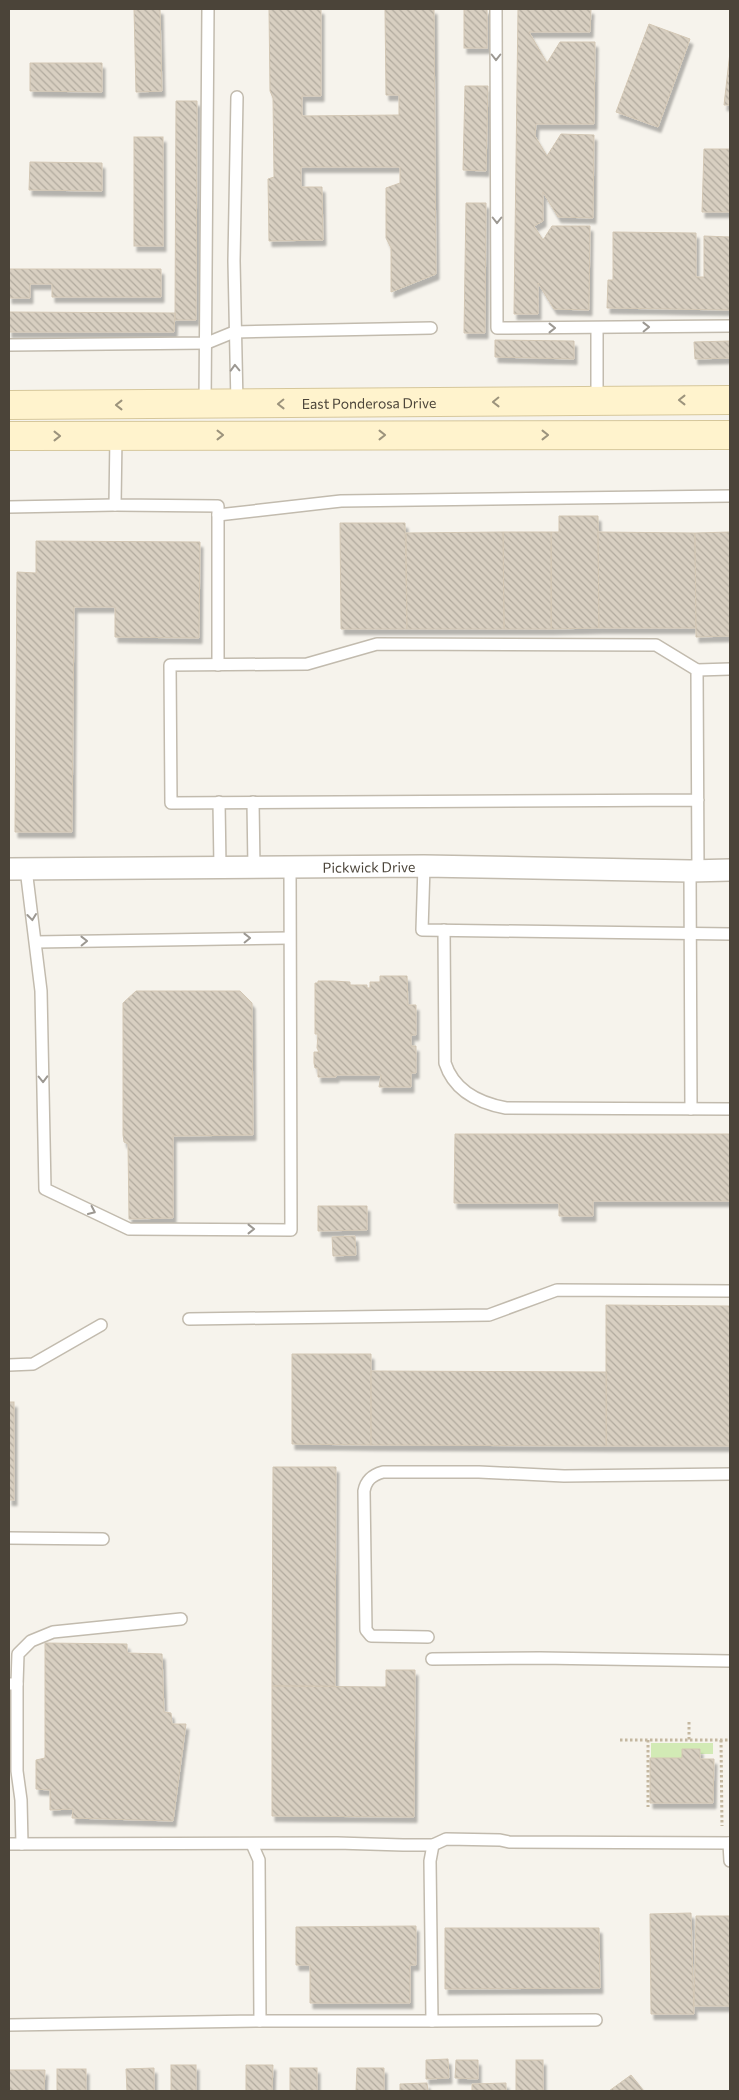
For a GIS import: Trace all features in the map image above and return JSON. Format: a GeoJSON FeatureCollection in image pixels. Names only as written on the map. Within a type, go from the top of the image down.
{"type":"FeatureCollection","features":[{"type":"Feature","properties":{"kind":"main road","name":"East Ponderosa Drive"},"geometry":{"type":"LineString","coordinates":[[9,405],[730,400]]}},
{"type":"Feature","properties":{"kind":"main road"},"geometry":{"type":"LineString","coordinates":[[9,436],[730,435]]}},
{"type":"Feature","properties":{"kind":"street","name":"Pickwick Drive"},"geometry":{"type":"LineString","coordinates":[[17,869],[424,866],[730,870]]}},
{"type":"Feature","properties":{"kind":"lane"},"geometry":{"type":"LineString","coordinates":[[205,404],[207,343],[208,9]]}},
{"type":"Feature","properties":{"kind":"lane"},"geometry":{"type":"LineString","coordinates":[[496,9],[498,328],[730,326]]}},
{"type":"Feature","properties":{"kind":"lane"},"geometry":{"type":"LineString","coordinates":[[236,404],[234,332],[237,97]]}},
{"type":"Feature","properties":{"kind":"lane"},"geometry":{"type":"LineString","coordinates":[[9,346],[207,343],[234,332],[431,328]]}},
{"type":"Feature","properties":{"kind":"lane"},"geometry":{"type":"LineString","coordinates":[[597,328],[598,400]]}},
{"type":"Feature","properties":{"kind":"lane"},"geometry":{"type":"LineString","coordinates":[[115,505],[116,436]]}},
{"type":"Feature","properties":{"kind":"lane"},"geometry":{"type":"LineString","coordinates":[[218,514],[340,500],[730,496]]}},
{"type":"Feature","properties":{"kind":"lane"},"geometry":{"type":"LineString","coordinates":[[9,507],[218,506],[218,665]]}},
{"type":"Feature","properties":{"kind":"lane"},"geometry":{"type":"LineString","coordinates":[[698,800],[171,803],[170,665],[306,664],[377,644],[656,645],[697,670],[730,669]]}},
{"type":"Feature","properties":{"kind":"lane"},"geometry":{"type":"LineString","coordinates":[[691,1109],[689,934],[698,800],[697,670]]}},
{"type":"Feature","properties":{"kind":"lane"},"geometry":{"type":"LineString","coordinates":[[219,802],[220,867]]}},
{"type":"Feature","properties":{"kind":"lane"},"geometry":{"type":"LineString","coordinates":[[253,802],[254,868]]}},
{"type":"Feature","properties":{"kind":"lane"},"geometry":{"type":"LineString","coordinates":[[424,866],[422,930],[730,934]]}},
{"type":"Feature","properties":{"kind":"lane"},"geometry":{"type":"LineString","coordinates":[[17,869],[36,942],[41,991],[45,1189],[129,1229],[291,1230],[290,867]]}},
{"type":"Feature","properties":{"kind":"lane"},"geometry":{"type":"LineString","coordinates":[[444,930],[445,1063],[451,1078],[469,1095],[488,1104],[506,1108],[730,1109]]}},
{"type":"Feature","properties":{"kind":"lane"},"geometry":{"type":"LineString","coordinates":[[36,942],[289,938]]}},
{"type":"Feature","properties":{"kind":"lane"},"geometry":{"type":"LineString","coordinates":[[188,1319],[489,1315],[557,1290],[730,1291]]}},
{"type":"Feature","properties":{"kind":"lane"},"geometry":{"type":"LineString","coordinates":[[9,1365],[33,1364],[101,1325]]}},
{"type":"Feature","properties":{"kind":"lane"},"geometry":{"type":"LineString","coordinates":[[428,1637],[371,1636],[366,1630],[364,1491],[367,1481],[373,1475],[383,1472],[479,1472],[564,1476],[730,1474]]}},
{"type":"Feature","properties":{"kind":"lane"},"geometry":{"type":"LineString","coordinates":[[9,1538],[102,1539]]}},
{"type":"Feature","properties":{"kind":"lane"},"geometry":{"type":"LineString","coordinates":[[22,1844],[13,1684],[18,1654],[31,1642],[52,1632],[181,1619]]}},
{"type":"Feature","properties":{"kind":"lane"},"geometry":{"type":"LineString","coordinates":[[432,1659],[540,1658],[730,1661]]}},
{"type":"Feature","properties":{"kind":"lane"},"geometry":{"type":"LineString","coordinates":[[9,1844],[337,1843],[433,1845],[446,1839],[500,1840],[508,1842],[730,1843],[730,1861]]}},
{"type":"Feature","properties":{"kind":"lane"},"geometry":{"type":"LineString","coordinates":[[252,1844],[259,1860],[260,2021]]}},
{"type":"Feature","properties":{"kind":"lane"},"geometry":{"type":"LineString","coordinates":[[432,2021],[430,1861],[433,1845]]}},
{"type":"Feature","properties":{"kind":"lane"},"geometry":{"type":"LineString","coordinates":[[9,2025],[260,2021],[596,2020]]}},
{"type":"Feature","properties":{"kind":"path"},"geometry":{"type":"LineString","coordinates":[[689,1722],[689,1740]]}},
{"type":"Feature","properties":{"kind":"path"},"geometry":{"type":"LineString","coordinates":[[620,1740],[730,1740]]}},
{"type":"Feature","properties":{"kind":"path"},"geometry":{"type":"LineString","coordinates":[[648,1740],[648,1807]]}},
{"type":"Feature","properties":{"kind":"path"},"geometry":{"type":"LineString","coordinates":[[721,1740],[722,1826]]}},
{"type":"Feature","properties":{"kind":"green space"},"geometry":{"type":"Polygon","coordinates":[[[651,1743],[713,1743],[713,1754],[700,1754],[700,1749],[682,1749],[682,1758],[651,1758],[651,1743]]]}},
{"type":"Feature","properties":{"kind":"building"},"geometry":{"type":"Polygon","coordinates":[[[134,9],[160,9],[162,91],[136,92],[134,9]]]}},
{"type":"Feature","properties":{"kind":"building"},"geometry":{"type":"Polygon","coordinates":[[[269,9],[321,9],[321,96],[302,96],[302,116],[399,115],[399,95],[386,95],[385,9],[434,9],[436,274],[391,292],[391,248],[386,238],[386,188],[400,183],[400,167],[301,167],[301,187],[322,187],[323,240],[269,241],[268,179],[274,177],[269,9]]]}},
{"type":"Feature","properties":{"kind":"building"},"geometry":{"type":"Polygon","coordinates":[[[464,9],[487,9],[487,48],[464,48],[464,9]]]}},
{"type":"Feature","properties":{"kind":"building"},"geometry":{"type":"Polygon","coordinates":[[[518,9],[591,9],[590,32],[529,32],[547,63],[560,42],[595,42],[594,124],[536,124],[535,136],[547,156],[561,134],[594,135],[593,218],[558,217],[543,192],[543,221],[534,226],[543,240],[552,226],[590,226],[589,310],[554,309],[538,283],[538,314],[514,314],[518,9]]]}},
{"type":"Feature","properties":{"kind":"building"},"geometry":{"type":"Polygon","coordinates":[[[649,24],[690,39],[658,127],[616,112],[649,24]]]}},
{"type":"Feature","properties":{"kind":"building"},"geometry":{"type":"Polygon","coordinates":[[[730,52],[730,105],[724,105],[730,52]]]}},
{"type":"Feature","properties":{"kind":"building"},"geometry":{"type":"Polygon","coordinates":[[[30,63],[102,63],[102,92],[30,91],[30,63]]]}},
{"type":"Feature","properties":{"kind":"building"},"geometry":{"type":"Polygon","coordinates":[[[465,86],[488,86],[486,171],[463,170],[465,86]]]}},
{"type":"Feature","properties":{"kind":"building"},"geometry":{"type":"Polygon","coordinates":[[[176,101],[197,101],[196,320],[175,320],[176,101]]]}},
{"type":"Feature","properties":{"kind":"building"},"geometry":{"type":"Polygon","coordinates":[[[134,137],[163,137],[163,246],[134,246],[134,137]]]}},
{"type":"Feature","properties":{"kind":"building"},"geometry":{"type":"Polygon","coordinates":[[[704,149],[730,149],[730,212],[702,212],[704,149]]]}},
{"type":"Feature","properties":{"kind":"building"},"geometry":{"type":"Polygon","coordinates":[[[30,162],[102,163],[102,191],[29,190],[30,162]]]}},
{"type":"Feature","properties":{"kind":"building"},"geometry":{"type":"Polygon","coordinates":[[[466,203],[486,203],[485,333],[464,333],[466,203]]]}},
{"type":"Feature","properties":{"kind":"building"},"geometry":{"type":"Polygon","coordinates":[[[613,232],[696,233],[696,277],[704,277],[704,236],[730,237],[730,310],[607,308],[608,280],[613,280],[613,232]]]}},
{"type":"Feature","properties":{"kind":"building"},"geometry":{"type":"Polygon","coordinates":[[[9,269],[161,269],[161,297],[52,297],[52,284],[30,284],[30,298],[9,298],[9,269]]]}},
{"type":"Feature","properties":{"kind":"building"},"geometry":{"type":"Polygon","coordinates":[[[9,312],[175,313],[174,332],[9,332],[9,312]]]}},
{"type":"Feature","properties":{"kind":"building"},"geometry":{"type":"Polygon","coordinates":[[[495,340],[574,341],[574,359],[495,357],[495,340]]]}},
{"type":"Feature","properties":{"kind":"building"},"geometry":{"type":"Polygon","coordinates":[[[730,341],[730,358],[695,359],[694,342],[730,341]]]}},
{"type":"Feature","properties":{"kind":"building"},"geometry":{"type":"Polygon","coordinates":[[[559,516],[598,516],[599,628],[551,629],[551,532],[559,532],[559,516]]]}},
{"type":"Feature","properties":{"kind":"building"},"geometry":{"type":"Polygon","coordinates":[[[340,523],[405,523],[407,629],[341,629],[340,523]]]}},
{"type":"Feature","properties":{"kind":"building"},"geometry":{"type":"Polygon","coordinates":[[[503,532],[551,532],[551,629],[504,629],[503,532]]]}},
{"type":"Feature","properties":{"kind":"building"},"geometry":{"type":"Polygon","coordinates":[[[503,532],[504,629],[407,629],[406,533],[503,532]]]}},
{"type":"Feature","properties":{"kind":"building"},"geometry":{"type":"Polygon","coordinates":[[[598,532],[695,533],[696,628],[599,628],[598,532]]]}},
{"type":"Feature","properties":{"kind":"building"},"geometry":{"type":"Polygon","coordinates":[[[730,532],[730,636],[696,637],[695,533],[730,532]]]}},
{"type":"Feature","properties":{"kind":"building"},"geometry":{"type":"Polygon","coordinates":[[[36,541],[200,542],[199,638],[115,637],[115,607],[74,607],[72,832],[15,832],[17,572],[36,573],[36,541]]]}},
{"type":"Feature","properties":{"kind":"building"},"geometry":{"type":"Polygon","coordinates":[[[380,976],[407,976],[408,1005],[416,1005],[416,1035],[411,1035],[411,1046],[416,1046],[416,1073],[411,1073],[411,1087],[379,1087],[381,1075],[318,1077],[318,1068],[315,1068],[314,1063],[314,1052],[319,1052],[317,1048],[318,1034],[315,1034],[315,983],[318,983],[318,981],[350,982],[350,985],[367,985],[367,988],[370,988],[370,982],[380,982],[380,976]]]}},
{"type":"Feature","properties":{"kind":"building"},"geometry":{"type":"Polygon","coordinates":[[[136,991],[240,991],[252,1003],[253,1135],[173,1136],[173,1218],[129,1219],[128,1144],[124,1142],[123,1135],[123,1003],[136,991]]]}},
{"type":"Feature","properties":{"kind":"building"},"geometry":{"type":"Polygon","coordinates":[[[455,1134],[730,1134],[730,1201],[593,1201],[593,1216],[559,1216],[559,1203],[454,1203],[455,1134]]]}},
{"type":"Feature","properties":{"kind":"building"},"geometry":{"type":"Polygon","coordinates":[[[318,1206],[367,1206],[367,1230],[318,1231],[318,1206]]]}},
{"type":"Feature","properties":{"kind":"building"},"geometry":{"type":"Polygon","coordinates":[[[355,1236],[356,1255],[333,1256],[332,1237],[355,1236]]]}},
{"type":"Feature","properties":{"kind":"building"},"geometry":{"type":"Polygon","coordinates":[[[606,1305],[730,1306],[730,1446],[606,1446],[606,1305]]]}},
{"type":"Feature","properties":{"kind":"building"},"geometry":{"type":"Polygon","coordinates":[[[292,1354],[371,1354],[371,1445],[292,1444],[292,1354]]]}},
{"type":"Feature","properties":{"kind":"building"},"geometry":{"type":"Polygon","coordinates":[[[371,1371],[606,1372],[606,1446],[371,1445],[371,1371]]]}},
{"type":"Feature","properties":{"kind":"building"},"geometry":{"type":"Polygon","coordinates":[[[9,1402],[14,1402],[14,1500],[9,1500],[9,1402]]]}},
{"type":"Feature","properties":{"kind":"building"},"geometry":{"type":"Polygon","coordinates":[[[273,1467],[336,1467],[335,1686],[272,1686],[273,1467]]]}},
{"type":"Feature","properties":{"kind":"building"},"geometry":{"type":"Polygon","coordinates":[[[45,1643],[127,1644],[127,1653],[162,1654],[164,1712],[171,1713],[172,1724],[186,1724],[173,1821],[72,1818],[73,1809],[50,1810],[50,1790],[36,1789],[36,1760],[45,1758],[45,1643]]]}},
{"type":"Feature","properties":{"kind":"building"},"geometry":{"type":"Polygon","coordinates":[[[386,1670],[415,1670],[414,1817],[272,1816],[272,1686],[386,1687],[386,1670]]]}},
{"type":"Feature","properties":{"kind":"building"},"geometry":{"type":"Polygon","coordinates":[[[682,1749],[700,1749],[700,1759],[714,1759],[713,1803],[650,1803],[650,1758],[682,1758],[682,1749]]]}},
{"type":"Feature","properties":{"kind":"building"},"geometry":{"type":"Polygon","coordinates":[[[691,1913],[694,2014],[651,2014],[650,1914],[691,1913]]]}},
{"type":"Feature","properties":{"kind":"building"},"geometry":{"type":"Polygon","coordinates":[[[696,1916],[730,1916],[730,2006],[694,2006],[696,1916]]]}},
{"type":"Feature","properties":{"kind":"building"},"geometry":{"type":"Polygon","coordinates":[[[416,1926],[416,1965],[410,1965],[410,2003],[310,2003],[310,1965],[296,1965],[296,1927],[416,1926]]]}},
{"type":"Feature","properties":{"kind":"building"},"geometry":{"type":"Polygon","coordinates":[[[445,1928],[599,1928],[600,1988],[445,1989],[445,1928]]]}},
{"type":"Feature","properties":{"kind":"building"},"geometry":{"type":"Polygon","coordinates":[[[448,2059],[449,2078],[426,2079],[426,2060],[448,2059]]]}},
{"type":"Feature","properties":{"kind":"building"},"geometry":{"type":"Polygon","coordinates":[[[456,2060],[478,2060],[478,2079],[455,2078],[456,2060]]]}},
{"type":"Feature","properties":{"kind":"building"},"geometry":{"type":"Polygon","coordinates":[[[516,2060],[543,2060],[543,2091],[516,2091],[516,2060]]]}},
{"type":"Feature","properties":{"kind":"building"},"geometry":{"type":"Polygon","coordinates":[[[171,2065],[196,2065],[196,2091],[171,2091],[171,2065]]]}},
{"type":"Feature","properties":{"kind":"building"},"geometry":{"type":"Polygon","coordinates":[[[246,2065],[273,2065],[272,2091],[246,2091],[246,2065]]]}},
{"type":"Feature","properties":{"kind":"building"},"geometry":{"type":"Polygon","coordinates":[[[154,2068],[154,2091],[127,2091],[126,2069],[154,2068]]]}},
{"type":"Feature","properties":{"kind":"building"},"geometry":{"type":"Polygon","coordinates":[[[290,2068],[317,2068],[317,2091],[290,2091],[290,2068]]]}},
{"type":"Feature","properties":{"kind":"building"},"geometry":{"type":"Polygon","coordinates":[[[357,2068],[384,2068],[384,2091],[356,2091],[357,2068]]]}},
{"type":"Feature","properties":{"kind":"building"},"geometry":{"type":"Polygon","coordinates":[[[57,2069],[86,2069],[86,2091],[57,2091],[57,2069]]]}},
{"type":"Feature","properties":{"kind":"building"},"geometry":{"type":"Polygon","coordinates":[[[9,2070],[45,2070],[44,2091],[9,2091],[9,2070]]]}},
{"type":"Feature","properties":{"kind":"building"},"geometry":{"type":"Polygon","coordinates":[[[631,2075],[644,2091],[609,2091],[631,2075]]]}},
{"type":"Feature","properties":{"kind":"building"},"geometry":{"type":"Polygon","coordinates":[[[427,2083],[428,2091],[400,2091],[400,2084],[427,2083]]]}},
{"type":"Feature","properties":{"kind":"building"},"geometry":{"type":"Polygon","coordinates":[[[506,2083],[506,2091],[472,2091],[472,2084],[506,2083]]]}}]}
